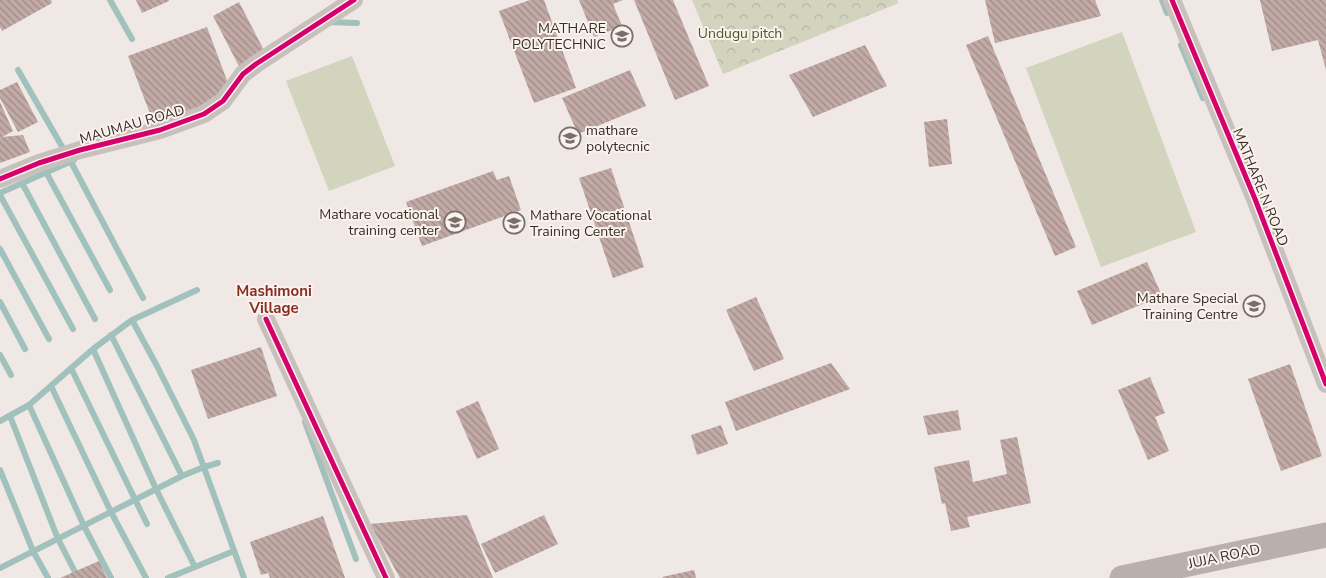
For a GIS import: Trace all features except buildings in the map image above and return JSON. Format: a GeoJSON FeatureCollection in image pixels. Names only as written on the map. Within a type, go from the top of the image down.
{"type":"FeatureCollection","features":[{"type":"Feature","properties":{"kind":"main road","name":"JUJA ROAD"},"geometry":{"type":"LineString","coordinates":[[1122,578],[1326,535]]}},
{"type":"Feature","properties":{"kind":"street","name":"MAUMAU ROAD"},"geometry":{"type":"LineString","coordinates":[[0,179],[39,162],[160,130],[204,114],[223,101],[243,74],[256,64],[354,0]]}},
{"type":"Feature","properties":{"kind":"street","name":"MATHARE N ROAD"},"geometry":{"type":"LineString","coordinates":[[1172,0],[1255,199],[1326,384]]}},
{"type":"Feature","properties":{"kind":"street"},"geometry":{"type":"LineString","coordinates":[[266,319],[386,578]]}},
{"type":"Feature","properties":{"kind":"green space","name":"Undugu pitch"},"geometry":{"type":"Polygon","coordinates":[[[692,0],[897,0],[899,3],[723,74],[692,0]]]}},
{"type":"Feature","properties":{"kind":"green space"},"geometry":{"type":"Polygon","coordinates":[[[1122,32],[1196,232],[1101,267],[1026,68],[1122,32]]]}},
{"type":"Feature","properties":{"kind":"green space"},"geometry":{"type":"Polygon","coordinates":[[[352,56],[395,166],[329,191],[286,81],[352,56]]]}},
{"type":"Feature","properties":{"kind":"waterway"},"geometry":{"type":"LineString","coordinates":[[110,0],[132,39]]}},
{"type":"Feature","properties":{"kind":"waterway"},"geometry":{"type":"LineString","coordinates":[[1162,0],[1167,13]]}},
{"type":"Feature","properties":{"kind":"waterway"},"geometry":{"type":"LineString","coordinates":[[328,22],[357,23]]}},
{"type":"Feature","properties":{"kind":"waterway"},"geometry":{"type":"LineString","coordinates":[[1181,45],[1203,98]]}},
{"type":"Feature","properties":{"kind":"waterway"},"geometry":{"type":"LineString","coordinates":[[18,70],[64,150]]}},
{"type":"Feature","properties":{"kind":"waterway"},"geometry":{"type":"LineString","coordinates":[[0,193],[74,160]]}},
{"type":"Feature","properties":{"kind":"waterway"},"geometry":{"type":"LineString","coordinates":[[71,162],[143,298]]}},
{"type":"Feature","properties":{"kind":"waterway"},"geometry":{"type":"LineString","coordinates":[[46,172],[110,290]]}},
{"type":"Feature","properties":{"kind":"waterway"},"geometry":{"type":"LineString","coordinates":[[22,183],[95,319]]}},
{"type":"Feature","properties":{"kind":"waterway"},"geometry":{"type":"LineString","coordinates":[[0,195],[73,329]]}},
{"type":"Feature","properties":{"kind":"waterway"},"geometry":{"type":"LineString","coordinates":[[0,249],[49,339]]}},
{"type":"Feature","properties":{"kind":"waterway"},"geometry":{"type":"LineString","coordinates":[[0,421],[29,405],[93,349],[132,320],[197,290]]}},
{"type":"Feature","properties":{"kind":"waterway"},"geometry":{"type":"LineString","coordinates":[[0,302],[25,349]]}},
{"type":"Feature","properties":{"kind":"waterway"},"geometry":{"type":"LineString","coordinates":[[132,320],[194,440],[244,578]]}},
{"type":"Feature","properties":{"kind":"waterway"},"geometry":{"type":"LineString","coordinates":[[111,335],[182,476]]}},
{"type":"Feature","properties":{"kind":"waterway"},"geometry":{"type":"LineString","coordinates":[[93,349],[156,489],[195,567]]}},
{"type":"Feature","properties":{"kind":"waterway"},"geometry":{"type":"LineString","coordinates":[[0,355],[11,375]]}},
{"type":"Feature","properties":{"kind":"waterway"},"geometry":{"type":"LineString","coordinates":[[71,368],[147,524]]}},
{"type":"Feature","properties":{"kind":"waterway"},"geometry":{"type":"LineString","coordinates":[[51,386],[111,512],[146,578]]}},
{"type":"Feature","properties":{"kind":"waterway"},"geometry":{"type":"LineString","coordinates":[[29,405],[84,526],[111,578]]}},
{"type":"Feature","properties":{"kind":"waterway"},"geometry":{"type":"LineString","coordinates":[[10,416],[58,539],[75,572]]}},
{"type":"Feature","properties":{"kind":"waterway"},"geometry":{"type":"LineString","coordinates":[[305,422],[356,559]]}},
{"type":"Feature","properties":{"kind":"waterway"},"geometry":{"type":"LineString","coordinates":[[0,568],[182,476],[218,463]]}},
{"type":"Feature","properties":{"kind":"waterway"},"geometry":{"type":"LineString","coordinates":[[0,470],[33,551],[48,578]]}},
{"type":"Feature","properties":{"kind":"waterway"},"geometry":{"type":"LineString","coordinates":[[168,578],[234,551]]}},
{"type":"Feature","properties":{"kind":"cycle path"},"geometry":{"type":"LineString","coordinates":[[0,179],[39,163],[80,150],[160,130],[204,114],[223,101],[243,74],[256,64],[354,0]]}},
{"type":"Feature","properties":{"kind":"cycle path"},"geometry":{"type":"LineString","coordinates":[[1172,0],[1255,199],[1326,384]]}},
{"type":"Feature","properties":{"kind":"cycle path"},"geometry":{"type":"LineString","coordinates":[[266,319],[386,578]]}},
{"type":"Feature","properties":{"kind":"place","name":"MATHARE POLYTECHNIC"},"geometry":{"type":"Point","coordinates":[622,36]}},
{"type":"Feature","properties":{"kind":"place","name":"mathare polytecnic"},"geometry":{"type":"Point","coordinates":[570,138]}},
{"type":"Feature","properties":{"kind":"place","name":"Mathare vocational training center"},"geometry":{"type":"Point","coordinates":[455,222]}},
{"type":"Feature","properties":{"kind":"place","name":"Mathare Vocational Training Center"},"geometry":{"type":"Point","coordinates":[514,223]}},
{"type":"Feature","properties":{"kind":"place","name":"Mathare Special Training Centre"},"geometry":{"type":"Point","coordinates":[1254,306]}},
{"type":"Feature","properties":{"kind":"district","name":"Mashimoni Village"},"geometry":{"type":"Point","coordinates":[274,300]}}]}
